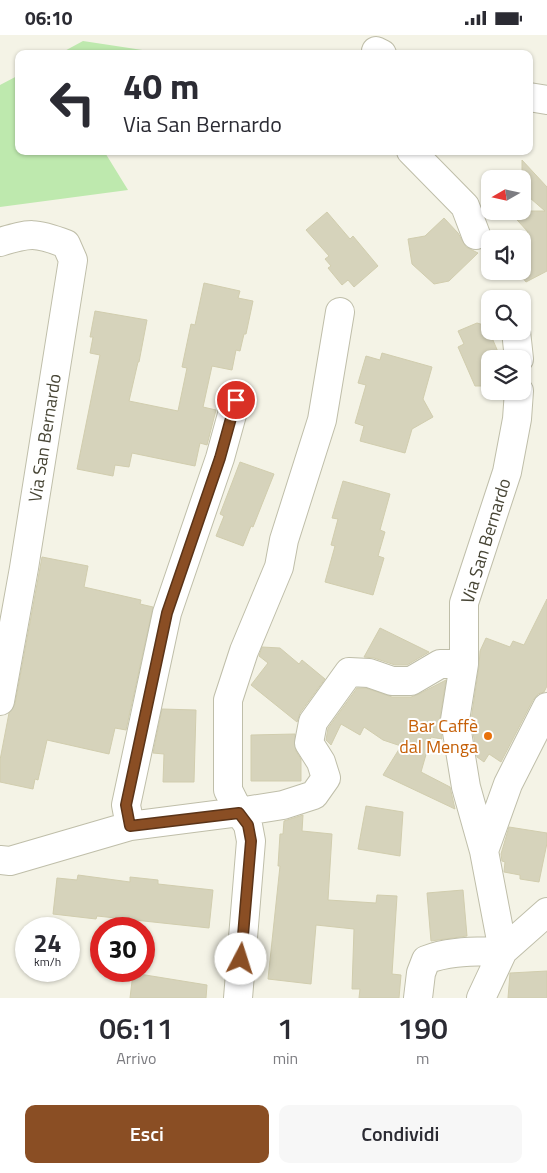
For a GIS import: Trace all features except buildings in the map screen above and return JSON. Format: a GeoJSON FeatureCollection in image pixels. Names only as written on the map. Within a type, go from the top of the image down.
{"type":"FeatureCollection","features":[{"type":"Feature","properties":{"kind":"street"},"geometry":{"type":"LineString","coordinates":[[533,98],[547,100]]}},
{"type":"Feature","properties":{"kind":"street"},"geometry":{"type":"LineString","coordinates":[[415,155],[465,206],[476,235]]}},
{"type":"Feature","properties":{"kind":"street","name":"Via San Bernardo"},"geometry":{"type":"LineString","coordinates":[[0,242],[27,234],[47,237],[66,244],[73,260],[30,530],[0,701]]}},
{"type":"Feature","properties":{"kind":"street"},"geometry":{"type":"LineString","coordinates":[[238,998],[251,841],[248,825],[239,813],[228,790],[228,700],[244,651],[279,567],[284,541],[322,420],[340,312]]}},
{"type":"Feature","properties":{"kind":"street"},"geometry":{"type":"LineString","coordinates":[[130,826],[126,805],[167,613],[220,458],[236,400]]}},
{"type":"Feature","properties":{"kind":"street","name":"Via San Bernardo"},"geometry":{"type":"LineString","coordinates":[[503,951],[484,851],[466,787],[455,720],[464,663],[464,603],[507,472],[517,419],[518,400]]}},
{"type":"Feature","properties":{"kind":"street"},"geometry":{"type":"LineString","coordinates":[[0,860],[10,861],[130,826],[239,813],[283,805],[314,795],[326,778],[321,762],[308,743],[313,722],[349,673],[369,673],[392,681],[411,681],[440,664],[464,663]]}},
{"type":"Feature","properties":{"kind":"street"},"geometry":{"type":"LineString","coordinates":[[484,851],[508,784],[542,715]]}},
{"type":"Feature","properties":{"kind":"street"},"geometry":{"type":"LineString","coordinates":[[481,998],[503,951],[547,912]]}},
{"type":"Feature","properties":{"kind":"street"},"geometry":{"type":"LineString","coordinates":[[418,998],[421,973],[426,960],[437,956],[458,953],[503,951]]}},
{"type":"Feature","properties":{"kind":"green space"},"geometry":{"type":"Polygon","coordinates":[[[83,41],[142,50],[66,50],[83,41]]]}},
{"type":"Feature","properties":{"kind":"green space"},"geometry":{"type":"Polygon","coordinates":[[[15,77],[15,155],[106,155],[128,190],[0,207],[0,85],[15,77]]]}},
{"type":"Feature","properties":{"kind":"place","name":"Bar Caffè dal Menga"},"geometry":{"type":"Point","coordinates":[488,736]}},
{"type":"Feature","properties":{"kind":"route"},"geometry":{"type":"LineString","coordinates":[[236,400],[220,458],[167,613],[126,805],[130,826],[239,813],[248,825],[251,841],[241,959]]}}]}
